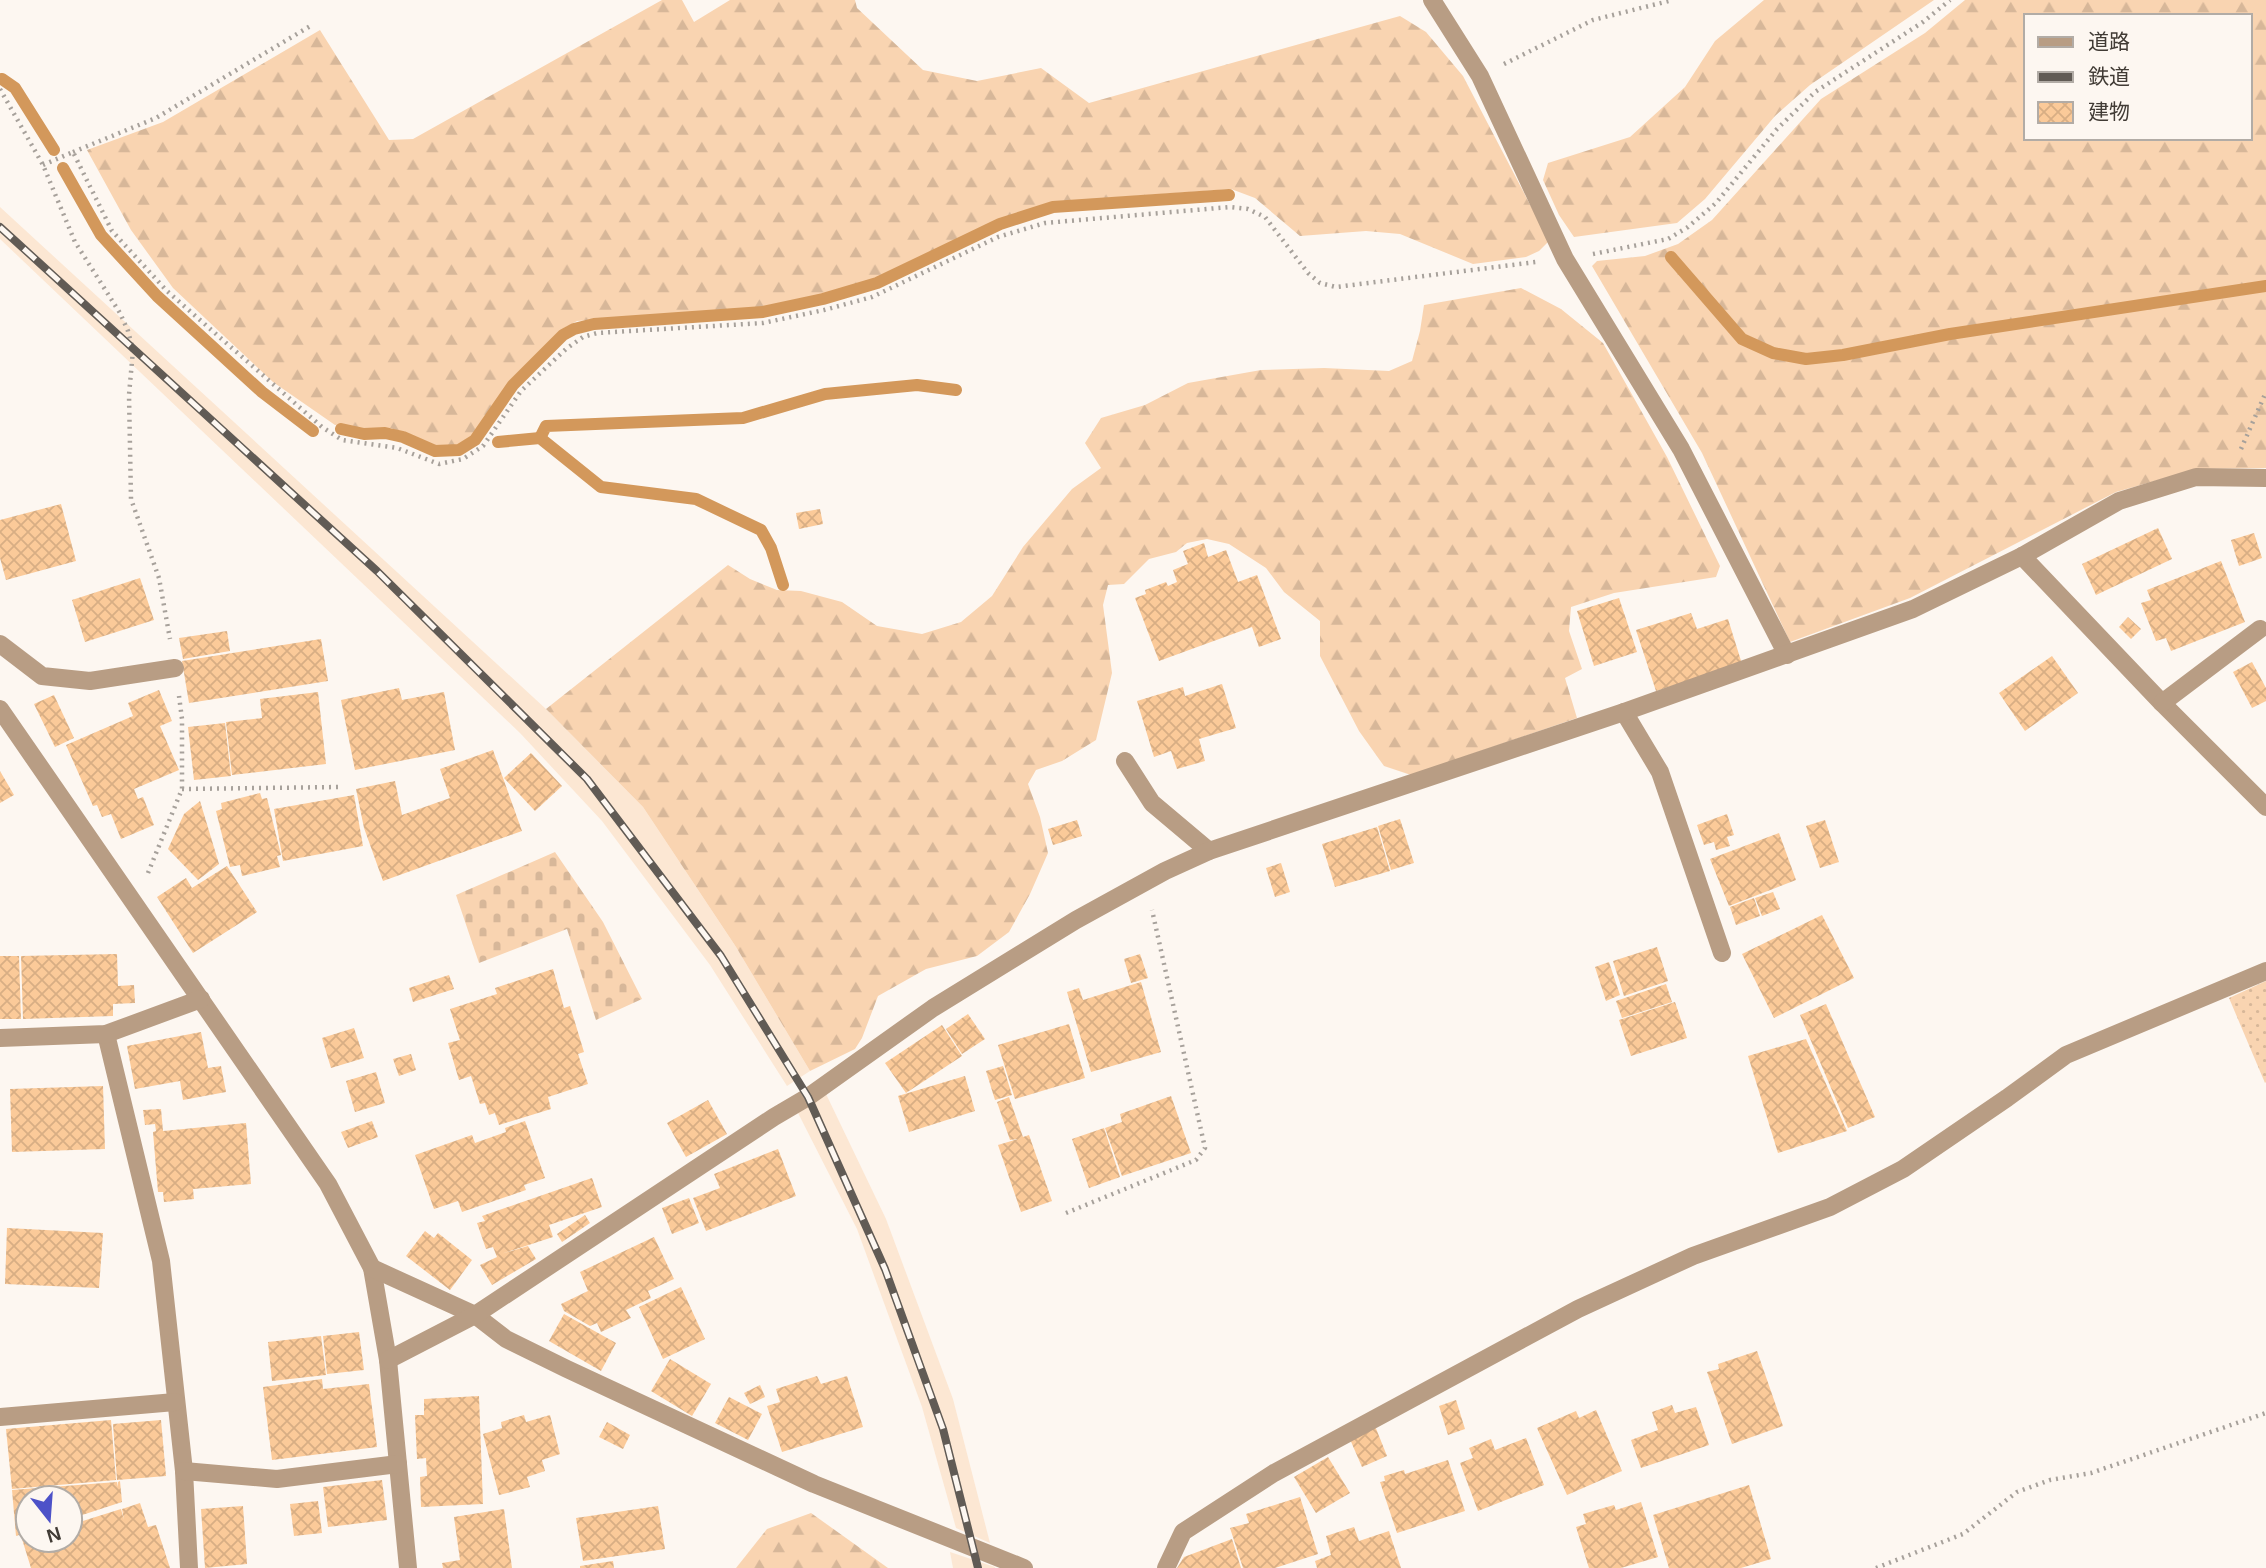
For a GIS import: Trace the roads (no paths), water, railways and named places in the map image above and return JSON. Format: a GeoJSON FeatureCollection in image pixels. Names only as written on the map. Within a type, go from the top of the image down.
{"type":"FeatureCollection","features":[{"type":"Feature","properties":{"kind":"street"},"geometry":{"type":"LineString","coordinates":[[1432,0],[1480,76],[1565,259],[1681,449],[1787,655]]}},
{"type":"Feature","properties":{"kind":"street"},"geometry":{"type":"LineString","coordinates":[[388,1360],[475,1315],[808,1097],[933,1008],[1076,920],[1209,850],[1624,712],[1913,609],[2022,556],[2119,501],[2196,477],[2266,478]]}},
{"type":"Feature","properties":{"kind":"street"},"geometry":{"type":"LineString","coordinates":[[2022,556],[2266,807]]}},
{"type":"Feature","properties":{"kind":"street"},"geometry":{"type":"LineString","coordinates":[[2162,703],[2260,629]]}},
{"type":"Feature","properties":{"kind":"street"},"geometry":{"type":"LineString","coordinates":[[0,644],[42,676],[90,681],[175,668]]}},
{"type":"Feature","properties":{"kind":"street"},"geometry":{"type":"LineString","coordinates":[[0,709],[328,1184],[372,1268],[388,1360],[408,1568]]}},
{"type":"Feature","properties":{"kind":"street"},"geometry":{"type":"LineString","coordinates":[[1624,712],[1660,772],[1721,953]]}},
{"type":"Feature","properties":{"kind":"street"},"geometry":{"type":"LineString","coordinates":[[1125,761],[1152,803],[1209,850]]}},
{"type":"Feature","properties":{"kind":"street"},"geometry":{"type":"LineString","coordinates":[[1166,1568],[1183,1532],[1286,1466],[1578,1309],[1693,1256],[1830,1207],[1903,1169],[2066,1055],[2266,971]]}},
{"type":"Feature","properties":{"kind":"street"},"geometry":{"type":"LineString","coordinates":[[0,1038],[106,1034],[201,999]]}},
{"type":"Feature","properties":{"kind":"street"},"geometry":{"type":"LineString","coordinates":[[106,1034],[161,1261],[184,1471],[190,1568]]}},
{"type":"Feature","properties":{"kind":"street"},"geometry":{"type":"LineString","coordinates":[[372,1268],[475,1315],[506,1339],[567,1369],[814,1484],[1024,1568]]}},
{"type":"Feature","properties":{"kind":"street"},"geometry":{"type":"LineString","coordinates":[[0,1417],[175,1402]]}},
{"type":"Feature","properties":{"kind":"street"},"geometry":{"type":"LineString","coordinates":[[184,1471],[277,1479],[398,1464]]}},
{"type":"Feature","properties":{"kind":"waterway"},"geometry":{"type":"LineString","coordinates":[[2,79],[15,88],[54,150]]}},
{"type":"Feature","properties":{"kind":"waterway"},"geometry":{"type":"LineString","coordinates":[[63,168],[101,235],[157,296],[262,392],[313,431]]}},
{"type":"Feature","properties":{"kind":"waterway"},"geometry":{"type":"LineString","coordinates":[[341,429],[403,437],[435,451],[459,450],[475,440],[513,385],[563,335],[574,329],[594,324],[763,312],[823,299],[877,283],[1000,224],[1053,207],[1229,195]]}},
{"type":"Feature","properties":{"kind":"waterway"},"geometry":{"type":"LineString","coordinates":[[1671,257],[1742,339],[1773,353],[1806,359],[1843,355],[1950,334],[2266,286]]}},
{"type":"Feature","properties":{"kind":"waterway"},"geometry":{"type":"LineString","coordinates":[[540,438],[546,426],[743,418],[825,394],[917,385],[956,390]]}},
{"type":"Feature","properties":{"kind":"waterway"},"geometry":{"type":"LineString","coordinates":[[498,442],[540,438],[601,487],[696,499],[761,530],[771,548],[783,585]]}},
{"type":"Feature","properties":{"kind":"railway"},"geometry":{"type":"LineString","coordinates":[[0,227],[377,571],[587,779],[721,956],[808,1097],[885,1269],[943,1429],[978,1568]]}}]}
